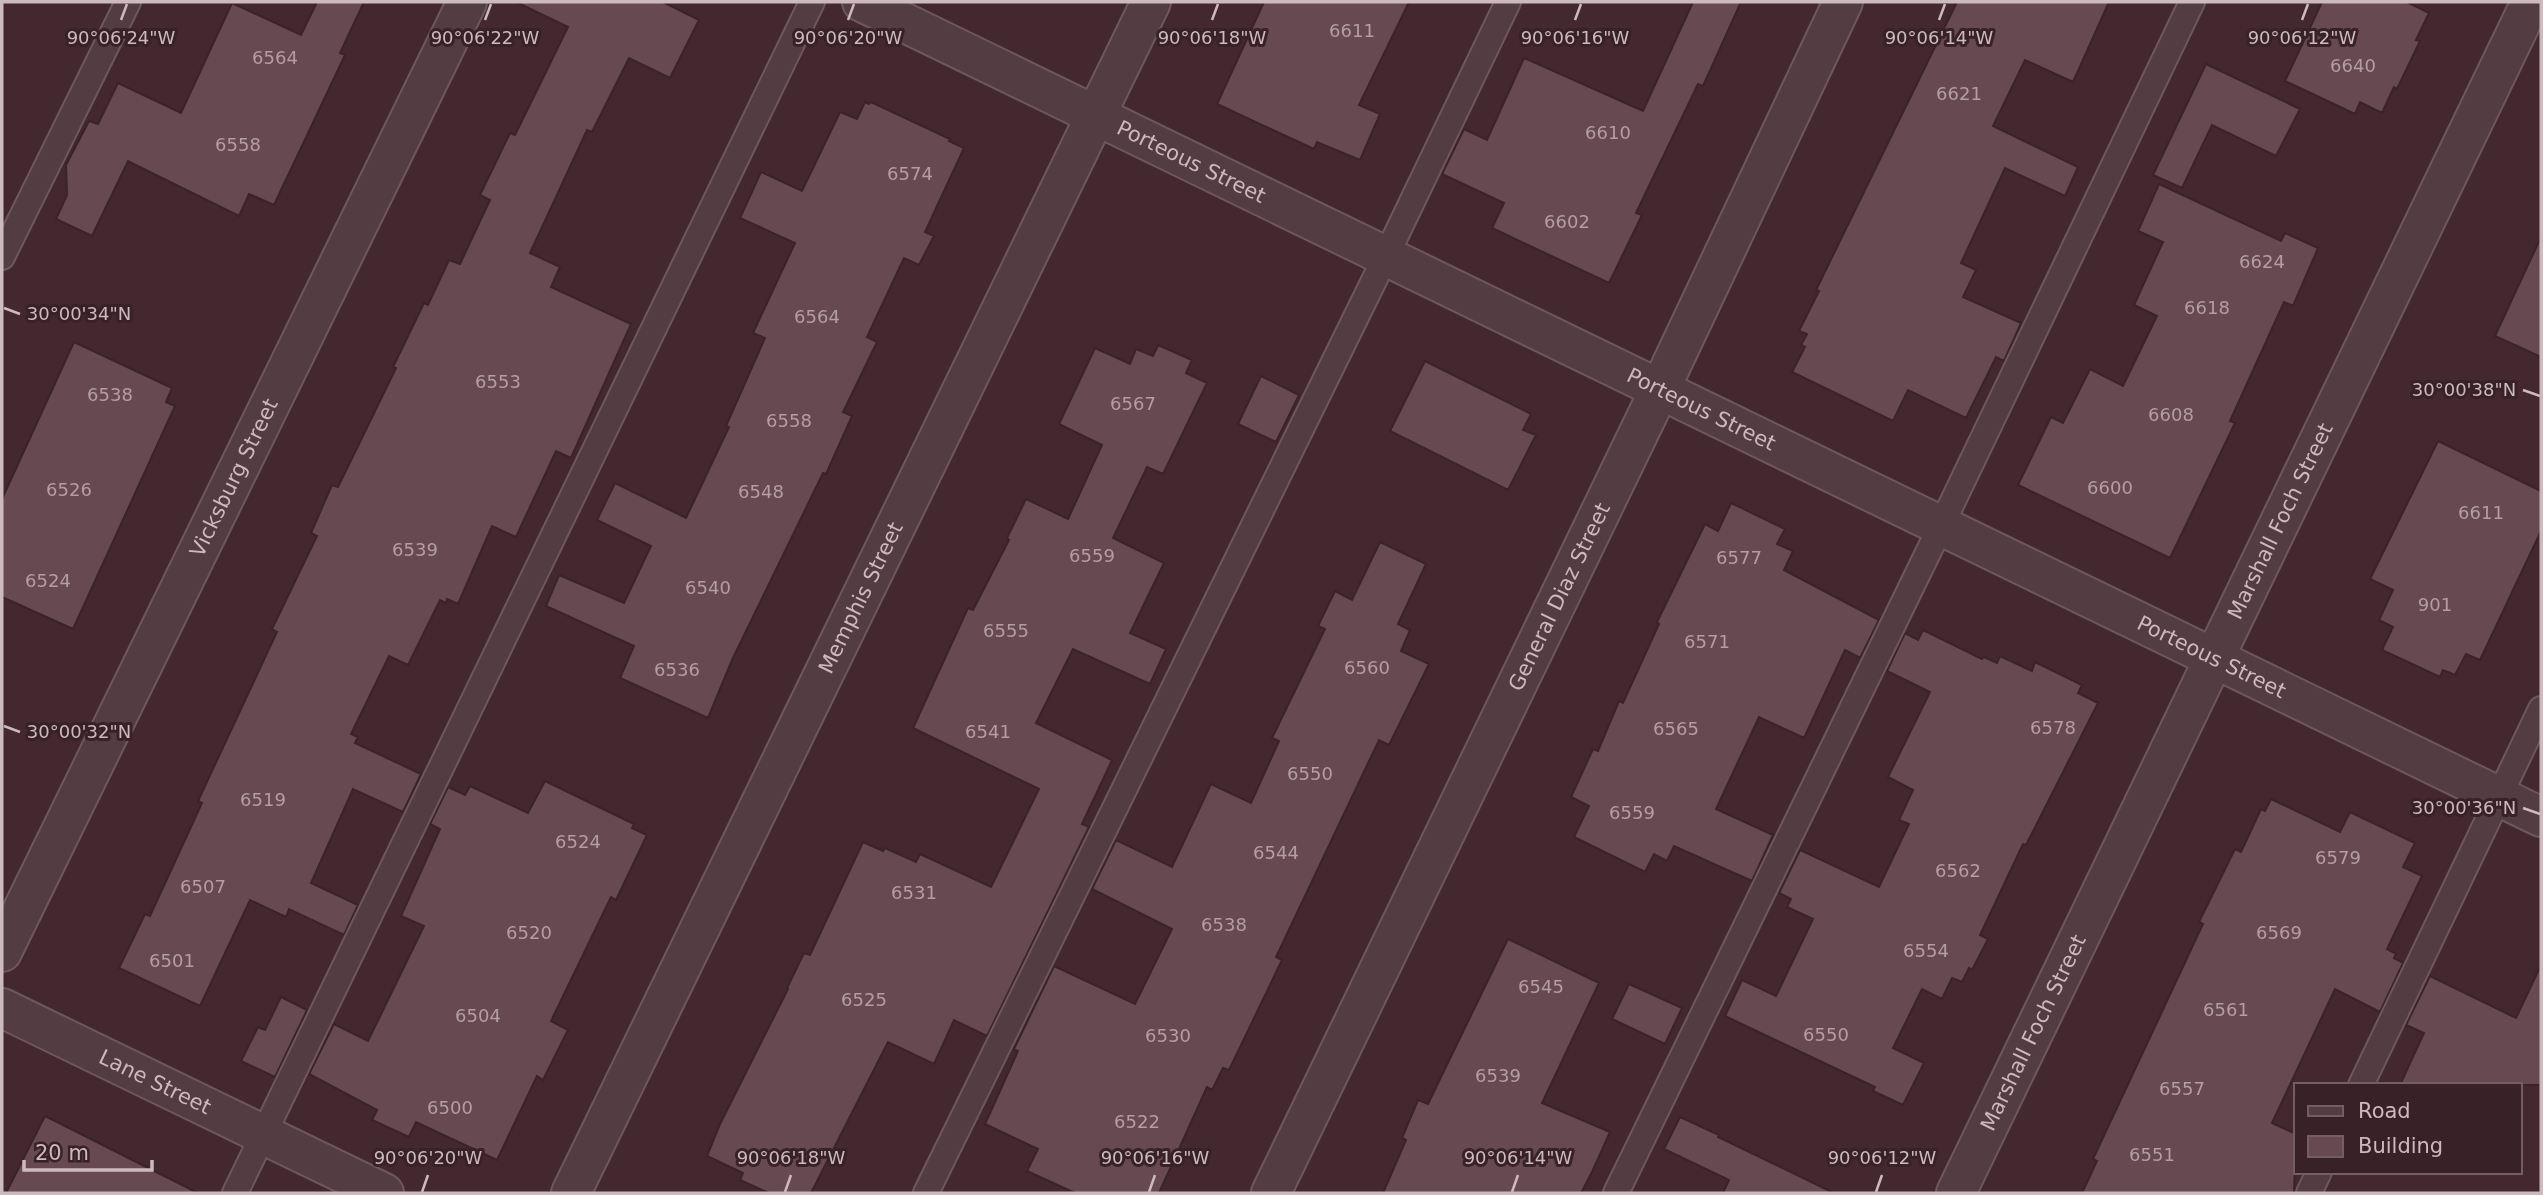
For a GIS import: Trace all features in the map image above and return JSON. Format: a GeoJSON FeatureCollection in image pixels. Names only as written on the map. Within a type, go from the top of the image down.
{"type":"FeatureCollection","features":[{"type":"Feature","properties":{"kind":"street","name":"Vicksburg Street"},"geometry":{"type":"LineString","coordinates":[[2,952],[467,2]]}},
{"type":"Feature","properties":{"kind":"street","name":"Porteous Street"},"geometry":{"type":"LineString","coordinates":[[862,2],[2541,817]]}},
{"type":"Feature","properties":{"kind":"street","name":"Memphis Street"},"geometry":{"type":"LineString","coordinates":[[571,1193],[1151,2]]}},
{"type":"Feature","properties":{"kind":"street","name":"General Diaz Street"},"geometry":{"type":"LineString","coordinates":[[1271,1193],[1660,389],[1843,2]]}},
{"type":"Feature","properties":{"kind":"street","name":"Marshall Foch Street"},"geometry":{"type":"LineString","coordinates":[[1956,1193],[2531,2]]}},
{"type":"Feature","properties":{"kind":"street","name":"Lane Street"},"geometry":{"type":"LineString","coordinates":[[2,1008],[384,1193]]}},
{"type":"Feature","properties":{"kind":"lane"},"geometry":{"type":"LineString","coordinates":[[2,257],[128,2]]}},
{"type":"Feature","properties":{"kind":"lane"},"geometry":{"type":"LineString","coordinates":[[235,1193],[812,2]]}},
{"type":"Feature","properties":{"kind":"lane"},"geometry":{"type":"LineString","coordinates":[[926,1193],[1508,2]]}},
{"type":"Feature","properties":{"kind":"lane"},"geometry":{"type":"LineString","coordinates":[[1616,1193],[1941,526],[2192,2]]}},
{"type":"Feature","properties":{"kind":"lane"},"geometry":{"type":"LineString","coordinates":[[2362,1083],[2541,709]]}},
{"type":"Feature","properties":{"kind":"lane"},"geometry":{"type":"LineString","coordinates":[[2309,1193],[2318,1174]]}},
{"type":"Feature","properties":{"kind":"building"},"geometry":{"type":"Polygon","coordinates":[[[317,2],[364,2],[340,53],[345,55],[274,205],[249,194],[239,216],[128,161],[92,236],[56,219],[67,195],[66,165],[89,121],[98,124],[118,83],[181,113],[232,3],[301,35],[317,2]]]}},
{"type":"Feature","properties":{"kind":"building"},"geometry":{"type":"Polygon","coordinates":[[[516,2],[663,2],[699,20],[670,78],[629,58],[592,132],[587,130],[530,253],[560,267],[551,287],[631,324],[571,458],[556,451],[516,537],[492,526],[458,604],[447,599],[446,603],[440,600],[408,665],[389,656],[351,734],[358,737],[355,743],[421,774],[403,812],[353,789],[311,883],[358,905],[344,935],[289,909],[286,917],[250,900],[200,1006],[119,968],[145,914],[150,916],[202,803],[198,801],[277,632],[272,629],[317,536],[311,533],[332,485],[338,487],[396,368],[393,367],[424,303],[428,305],[449,260],[460,264],[490,200],[480,195],[510,133],[515,135],[568,27],[516,2]]]}},
{"type":"Feature","properties":{"kind":"building"},"geometry":{"type":"Polygon","coordinates":[[[1264,2],[1409,2],[1359,105],[1380,114],[1360,160],[1317,142],[1314,149],[1217,104],[1264,2]]]}},
{"type":"Feature","properties":{"kind":"building"},"geometry":{"type":"Polygon","coordinates":[[[1693,2],[1741,2],[1703,86],[1698,84],[1636,213],[1642,215],[1609,283],[1492,228],[1504,203],[1442,174],[1464,129],[1487,140],[1524,58],[1643,111],[1693,2]]]}},
{"type":"Feature","properties":{"kind":"building"},"geometry":{"type":"Polygon","coordinates":[[[1957,2],[2109,2],[2073,82],[2025,60],[1993,126],[2078,167],[2065,196],[2005,168],[1961,263],[1976,270],[1963,297],[2021,323],[2004,361],[1996,357],[1966,418],[1908,390],[1893,421],[1792,372],[1805,347],[1801,345],[1807,334],[1799,331],[1819,291],[1816,290],[1957,2]]]}},
{"type":"Feature","properties":{"kind":"building"},"geometry":{"type":"Polygon","coordinates":[[[2322,2],[2407,2],[2429,13],[2416,40],[2420,41],[2382,113],[2360,102],[2355,114],[2285,81],[2322,2]]]}},
{"type":"Feature","properties":{"kind":"building"},"geometry":{"type":"Polygon","coordinates":[[[2206,64],[2300,109],[2276,156],[2212,125],[2182,188],[2153,175],[2206,64]]]}},
{"type":"Feature","properties":{"kind":"building"},"geometry":{"type":"Polygon","coordinates":[[[865,102],[871,102],[964,148],[925,232],[934,236],[919,265],[904,258],[867,337],[877,342],[843,412],[852,416],[826,474],[823,473],[732,660],[708,718],[620,678],[634,646],[546,606],[559,575],[624,603],[651,546],[597,520],[615,483],[686,518],[729,427],[726,426],[765,338],[753,333],[795,243],[740,218],[761,172],[802,191],[840,112],[857,119],[865,102]]]}},
{"type":"Feature","properties":{"kind":"building"},"geometry":{"type":"Polygon","coordinates":[[[2159,184],[2281,241],[2285,233],[2318,248],[2293,306],[2284,302],[2230,421],[2235,423],[2170,558],[2018,485],[2051,417],[2063,423],[2090,369],[2123,386],[2157,316],[2134,305],[2163,242],[2138,231],[2159,184]]]}},
{"type":"Feature","properties":{"kind":"building"},"geometry":{"type":"Polygon","coordinates":[[[2541,237],[2541,357],[2495,336],[2541,237]]]}},
{"type":"Feature","properties":{"kind":"building"},"geometry":{"type":"Polygon","coordinates":[[[74,342],[172,388],[166,402],[175,406],[73,629],[2,597],[2,499],[74,342]]]}},
{"type":"Feature","properties":{"kind":"building"},"geometry":{"type":"Polygon","coordinates":[[[1158,345],[1192,360],[1186,373],[1207,383],[1163,474],[1147,467],[1113,538],[1164,563],[1130,633],[1166,649],[1150,684],[1073,649],[1036,723],[1112,760],[1082,824],[1089,827],[987,1036],[954,1020],[934,1064],[888,1042],[811,1193],[769,1193],[740,1180],[743,1173],[707,1156],[804,953],[810,955],[863,842],[883,851],[885,848],[916,862],[920,854],[991,887],[1039,789],[913,728],[968,608],[973,610],[1009,540],[1007,538],[1026,499],[1068,519],[1102,445],[1059,424],[1095,348],[1130,364],[1136,349],[1153,356],[1158,345]]]}},
{"type":"Feature","properties":{"kind":"building"},"geometry":{"type":"Polygon","coordinates":[[[1425,361],[1531,414],[1523,430],[1536,435],[1508,490],[1390,431],[1425,361]]]}},
{"type":"Feature","properties":{"kind":"building"},"geometry":{"type":"Polygon","coordinates":[[[1261,376],[1299,395],[1276,442],[1238,424],[1261,376]]]}},
{"type":"Feature","properties":{"kind":"building"},"geometry":{"type":"Polygon","coordinates":[[[2438,441],[2541,491],[2541,531],[2480,660],[2466,654],[2455,675],[2443,670],[2440,677],[2382,650],[2393,627],[2379,620],[2393,590],[2370,579],[2438,441]]]}},
{"type":"Feature","properties":{"kind":"building"},"geometry":{"type":"Polygon","coordinates":[[[1731,503],[1785,529],[1777,544],[1793,551],[1784,570],[1879,620],[1860,658],[1845,650],[1804,738],[1759,717],[1716,809],[1773,835],[1752,881],[1674,846],[1667,861],[1654,854],[1645,872],[1574,837],[1589,806],[1571,797],[1593,749],[1598,751],[1619,701],[1623,703],[1659,624],[1657,622],[1705,524],[1718,531],[1731,503]]]}},
{"type":"Feature","properties":{"kind":"building"},"geometry":{"type":"Polygon","coordinates":[[[1380,542],[1426,564],[1398,624],[1410,630],[1401,651],[1429,664],[1389,745],[1379,740],[1276,957],[1282,960],[1229,1070],[1223,1068],[1212,1090],[1207,1087],[1159,1193],[1075,1193],[1027,1171],[1038,1149],[985,1124],[1018,1051],[1014,1049],[1054,966],[1135,1004],[1172,929],[1092,889],[1116,840],[1172,867],[1211,784],[1251,803],[1279,741],[1272,738],[1325,629],[1318,626],[1335,591],[1352,600],[1380,542]]]}},
{"type":"Feature","properties":{"kind":"building"},"geometry":{"type":"Polygon","coordinates":[[[1923,630],[1982,659],[1984,657],[1997,663],[2000,656],[2032,671],[2035,662],[2082,685],[2078,693],[2098,703],[2026,845],[2023,844],[1980,935],[1988,939],[1972,970],[1969,968],[1962,982],[1952,978],[1942,999],[1922,989],[1893,1048],[1924,1063],[1903,1105],[1873,1091],[1875,1087],[1725,1016],[1742,980],[1776,996],[1813,919],[1787,907],[1791,899],[1779,893],[1800,850],[1879,887],[1909,824],[1899,820],[1913,790],[1888,777],[1930,692],[1887,671],[1905,633],[1918,640],[1923,630]]]}},
{"type":"Feature","properties":{"kind":"building"},"geometry":{"type":"Polygon","coordinates":[[[545,781],[634,824],[632,828],[647,835],[616,900],[611,897],[551,1021],[568,1030],[543,1080],[537,1076],[497,1160],[416,1122],[409,1137],[372,1120],[377,1110],[309,1074],[334,1024],[368,1041],[424,926],[401,916],[440,829],[430,824],[448,787],[465,795],[470,786],[528,813],[545,781]]]}},
{"type":"Feature","properties":{"kind":"building"},"geometry":{"type":"Polygon","coordinates":[[[2271,799],[2340,832],[2350,812],[2415,843],[2403,867],[2422,876],[2387,949],[2396,954],[2394,958],[2403,963],[2380,1012],[2335,989],[2272,1123],[2294,1133],[2294,1193],[2082,1193],[2097,1161],[2093,1159],[2203,924],[2199,922],[2235,849],[2241,852],[2261,809],[2265,811],[2271,799]]]}},
{"type":"Feature","properties":{"kind":"building"},"geometry":{"type":"Polygon","coordinates":[[[1508,939],[1599,983],[1542,1103],[1610,1132],[1592,1172],[1581,1193],[1383,1193],[1406,1140],[1402,1138],[1418,1100],[1428,1104],[1508,939]]]}},
{"type":"Feature","properties":{"kind":"building"},"geometry":{"type":"Polygon","coordinates":[[[2541,965],[2541,1085],[2401,1083],[2424,1033],[2406,1025],[2430,976],[2516,1018],[2541,965]]]}},
{"type":"Feature","properties":{"kind":"building"},"geometry":{"type":"Polygon","coordinates":[[[1629,984],[1682,1008],[1665,1044],[1612,1019],[1629,984]]]}},
{"type":"Feature","properties":{"kind":"building"},"geometry":{"type":"Polygon","coordinates":[[[281,997],[307,1010],[275,1077],[241,1061],[258,1027],[265,1030],[281,997]]]}},
{"type":"Feature","properties":{"kind":"building"},"geometry":{"type":"Polygon","coordinates":[[[45,1116],[198,1193],[6,1193],[45,1116]]]}},
{"type":"Feature","properties":{"kind":"building"},"geometry":{"type":"Polygon","coordinates":[[[1680,1117],[1834,1193],[1723,1193],[1729,1180],[1664,1149],[1680,1117]]]}}]}
